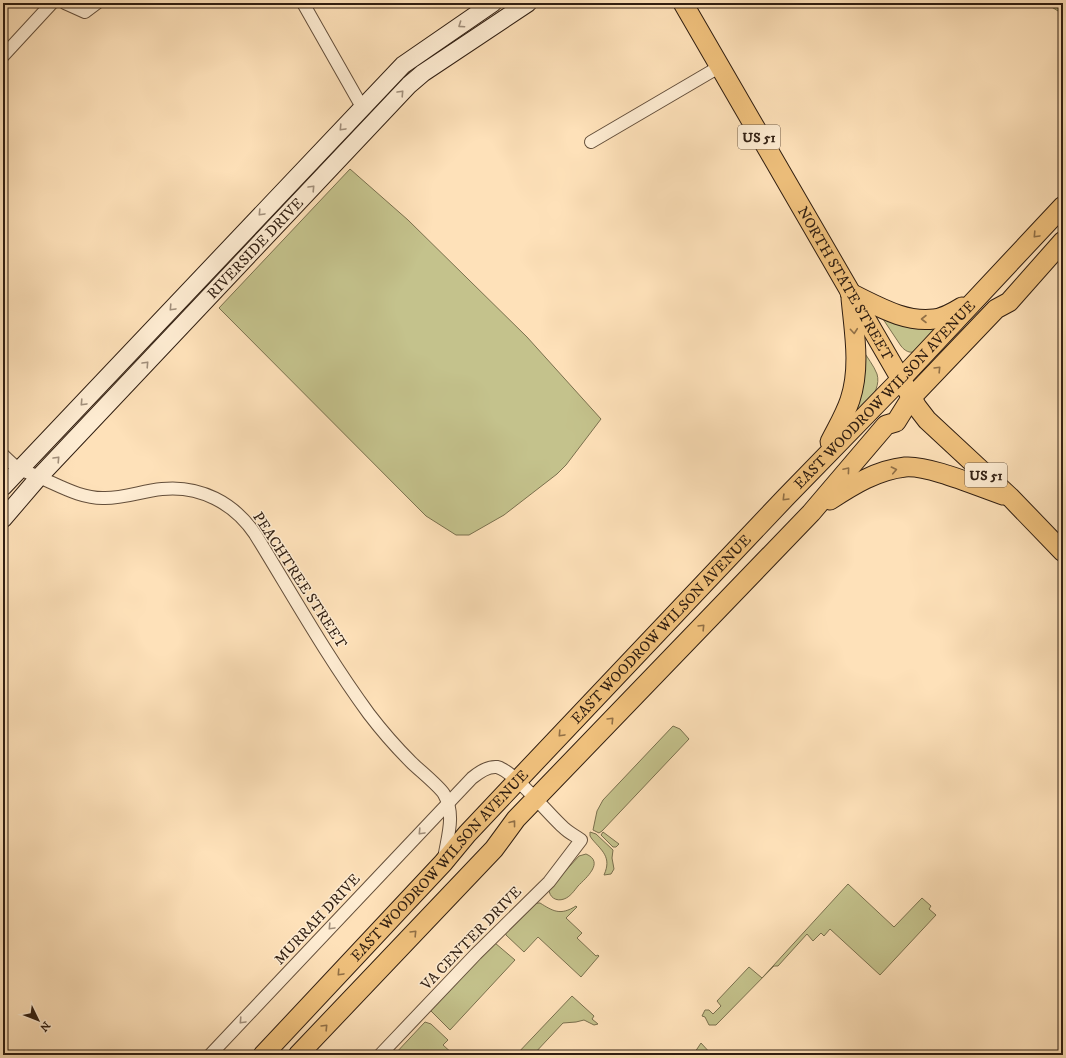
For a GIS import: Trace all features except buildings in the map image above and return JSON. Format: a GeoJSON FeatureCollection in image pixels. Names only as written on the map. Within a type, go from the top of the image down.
{"type":"FeatureCollection","features":[{"type":"Feature","properties":{"kind":"main road","name":"NORTH STATE STREET"},"geometry":{"type":"LineString","coordinates":[[683,3],[911,398],[927,420],[1011,498],[1063,552]]}},
{"type":"Feature","properties":{"kind":"main road","name":"EAST WOODROW WILSON AVENUE"},"geometry":{"type":"LineString","coordinates":[[263,1055],[443,863],[467,834],[813,468],[900,380],[1063,206]]}},
{"type":"Feature","properties":{"kind":"main road","name":"EAST WOODROW WILSON AVENUE"},"geometry":{"type":"LineString","coordinates":[[298,1055],[494,849],[516,819],[810,513],[886,425],[896,422],[911,398],[996,309],[1009,302],[1063,241]]}},
{"type":"Feature","properties":{"kind":"main road"},"geometry":{"type":"LineString","coordinates":[[813,468],[841,422],[850,399],[854,380],[856,351],[850,293],[897,314],[916,320],[936,319],[951,314],[983,291]]}},
{"type":"Feature","properties":{"kind":"main road"},"geometry":{"type":"LineString","coordinates":[[810,513],[848,488],[869,477],[907,467],[925,469],[962,480],[1011,498]]}},
{"type":"Feature","properties":{"kind":"street"},"geometry":{"type":"LineString","coordinates":[[3,56],[52,3]]}},
{"type":"Feature","properties":{"kind":"street"},"geometry":{"type":"LineString","coordinates":[[65,3],[85,12],[97,3]]}},
{"type":"Feature","properties":{"kind":"street"},"geometry":{"type":"LineString","coordinates":[[303,3],[362,107]]}},
{"type":"Feature","properties":{"kind":"street","name":"RIVERSIDE DRIVE"},"geometry":{"type":"LineString","coordinates":[[3,487],[403,64],[493,3]]}},
{"type":"Feature","properties":{"kind":"street","name":"RIVERSIDE DRIVE"},"geometry":{"type":"LineString","coordinates":[[3,519],[39,477],[409,85],[423,73],[528,3]]}},
{"type":"Feature","properties":{"kind":"street"},"geometry":{"type":"LineString","coordinates":[[591,142],[719,67]]}},
{"type":"Feature","properties":{"kind":"street","name":"PEACHTREE STREET"},"geometry":{"type":"LineString","coordinates":[[3,455],[20,469],[67,490],[87,496],[122,498],[161,489],[176,488],[195,490],[208,494],[222,502],[247,522],[344,678],[370,714],[390,740],[444,794],[448,804],[451,821],[443,863]]}},
{"type":"Feature","properties":{"kind":"street"},"geometry":{"type":"LineString","coordinates":[[448,804],[472,778],[480,772],[497,767],[504,770],[536,798]]}},
{"type":"Feature","properties":{"kind":"street","name":"VA CENTER DRIVE"},"geometry":{"type":"LineString","coordinates":[[380,1055],[476,954],[549,882],[581,840],[564,828],[536,798]]}},
{"type":"Feature","properties":{"kind":"street","name":"MURRAH DRIVE"},"geometry":{"type":"LineString","coordinates":[[210,1055],[448,804]]}},
{"type":"Feature","properties":{"kind":"shaded area"},"geometry":{"type":"Polygon","coordinates":[[[1045,3],[1063,3],[1063,14],[1045,3]]]}},
{"type":"Feature","properties":{"kind":"shaded area"},"geometry":{"type":"Polygon","coordinates":[[[350,169],[408,220],[527,337],[601,419],[566,465],[557,474],[504,515],[469,535],[456,535],[426,516],[219,308],[350,169]]]}},
{"type":"Feature","properties":{"kind":"shaded area"},"geometry":{"type":"Polygon","coordinates":[[[879,313],[943,326],[915,352],[909,352],[901,346],[879,313]]]}},
{"type":"Feature","properties":{"kind":"shaded area"},"geometry":{"type":"Polygon","coordinates":[[[862,349],[876,371],[878,382],[876,389],[867,404],[844,428],[862,349]]]}},
{"type":"Feature","properties":{"kind":"shaded area"},"geometry":{"type":"Polygon","coordinates":[[[673,726],[680,729],[689,739],[602,831],[599,833],[593,830],[597,811],[603,800],[673,726]]]}},
{"type":"Feature","properties":{"kind":"shaded area"},"geometry":{"type":"Polygon","coordinates":[[[590,832],[596,834],[613,850],[612,858],[614,869],[611,874],[604,875],[607,863],[605,855],[590,836],[590,832]]]}},
{"type":"Feature","properties":{"kind":"shaded area"},"geometry":{"type":"Polygon","coordinates":[[[603,832],[619,844],[616,847],[613,847],[601,835],[603,832]]]}},
{"type":"Feature","properties":{"kind":"shaded area"},"geometry":{"type":"Polygon","coordinates":[[[586,854],[594,861],[592,870],[568,897],[561,900],[554,898],[550,894],[549,889],[579,856],[586,854]]]}},
{"type":"Feature","properties":{"kind":"shaded area"},"geometry":{"type":"Polygon","coordinates":[[[848,884],[894,927],[922,898],[931,906],[929,909],[936,915],[880,975],[830,929],[824,936],[821,933],[813,941],[807,934],[778,966],[774,966],[716,1025],[709,1025],[705,1017],[702,1016],[705,1010],[709,1010],[713,1014],[721,1006],[717,1001],[749,967],[762,978],[848,884]]]}},
{"type":"Feature","properties":{"kind":"shaded area"},"geometry":{"type":"Polygon","coordinates":[[[538,903],[561,912],[576,906],[577,907],[566,918],[582,933],[577,938],[596,956],[599,956],[581,977],[538,937],[524,952],[506,935],[505,931],[538,903]]]}},
{"type":"Feature","properties":{"kind":"shaded area"},"geometry":{"type":"Polygon","coordinates":[[[495,943],[515,960],[450,1030],[430,1010],[495,943]]]}},
{"type":"Feature","properties":{"kind":"shaded area"},"geometry":{"type":"Polygon","coordinates":[[[572,996],[594,1016],[592,1019],[598,1024],[594,1025],[584,1020],[563,1023],[533,1055],[516,1055],[572,996]]]}},
{"type":"Feature","properties":{"kind":"shaded area"},"geometry":{"type":"Polygon","coordinates":[[[425,1022],[431,1024],[448,1040],[443,1045],[454,1055],[394,1055],[425,1022]]]}},
{"type":"Feature","properties":{"kind":"shaded area"},"geometry":{"type":"Polygon","coordinates":[[[701,1043],[712,1055],[693,1055],[701,1043]]]}}]}
